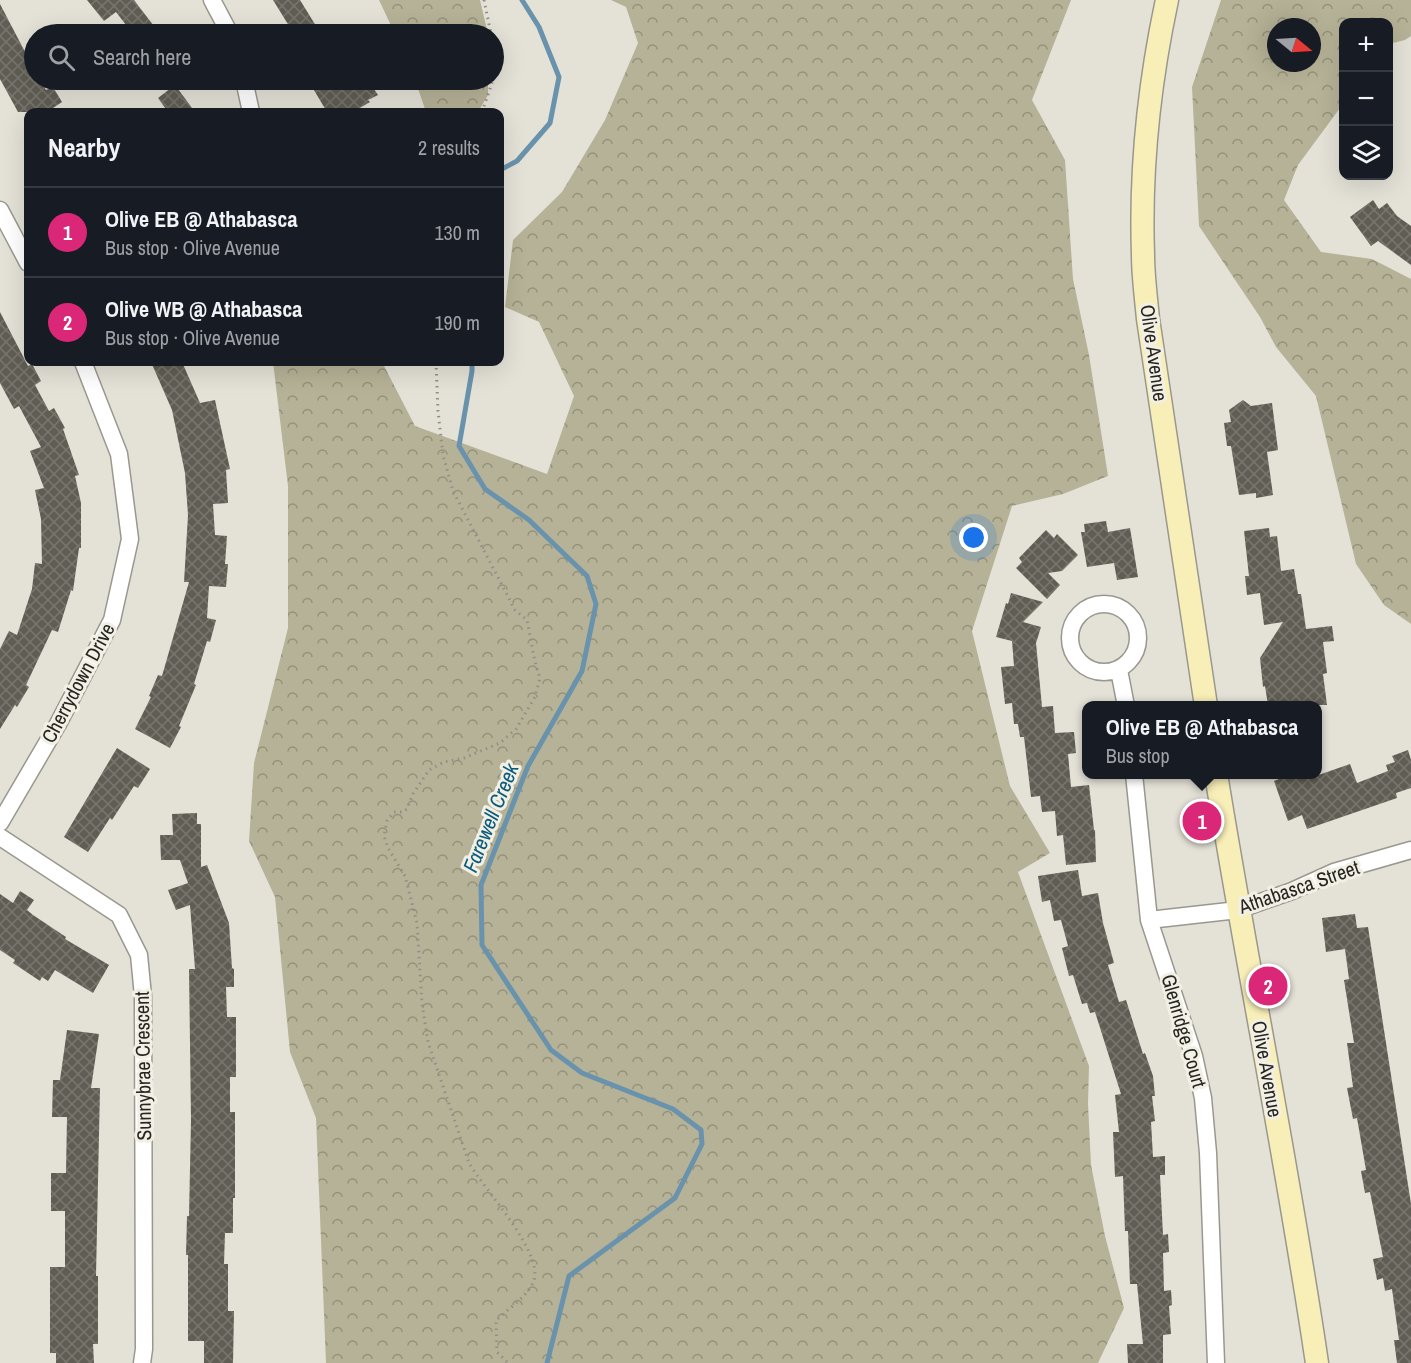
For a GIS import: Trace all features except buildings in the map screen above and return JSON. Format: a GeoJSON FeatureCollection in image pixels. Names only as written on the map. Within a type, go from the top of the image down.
{"type":"FeatureCollection","features":[{"type":"Feature","properties":{"kind":"main road","name":"Olive Avenue"},"geometry":{"type":"LineString","coordinates":[[1167,0],[1155,54],[1146,133],[1143,255],[1148,318],[1205,701]]}},
{"type":"Feature","properties":{"kind":"main road","name":"Olive Avenue"},"geometry":{"type":"LineString","coordinates":[[1217,779],[1317,1363]]}},
{"type":"Feature","properties":{"kind":"street"},"geometry":{"type":"LineString","coordinates":[[212,0],[225,24]]}},
{"type":"Feature","properties":{"kind":"street"},"geometry":{"type":"LineString","coordinates":[[246,90],[250,108]]}},
{"type":"Feature","properties":{"kind":"street"},"geometry":{"type":"LineString","coordinates":[[0,210],[4,228],[24,257]]}},
{"type":"Feature","properties":{"kind":"street","name":"Cherrydown Drive"},"geometry":{"type":"LineString","coordinates":[[0,823],[58,724],[112,620],[130,539],[119,454],[85,366]]}},
{"type":"Feature","properties":{"kind":"street"},"geometry":{"type":"LineString","coordinates":[[1104,603],[1115,605],[1126,611],[1134,620],[1138,631],[1135,654],[1119,670],[1097,672],[1078,661],[1072,652],[1071,630],[1075,620],[1092,606],[1104,603]]}},
{"type":"Feature","properties":{"kind":"street"},"geometry":{"type":"LineString","coordinates":[[1119,670],[1125,701]]}},
{"type":"Feature","properties":{"kind":"street","name":"Glenridge Court"},"geometry":{"type":"LineString","coordinates":[[1135,779],[1149,920],[1194,1056],[1203,1098],[1209,1165],[1216,1363]]}},
{"type":"Feature","properties":{"kind":"street","name":"Sunnybrae Crescent"},"geometry":{"type":"LineString","coordinates":[[0,837],[119,915],[139,956],[144,996],[144,1349],[142,1363]]}},
{"type":"Feature","properties":{"kind":"street","name":"Athabasca Street"},"geometry":{"type":"LineString","coordinates":[[1149,920],[1238,910],[1292,891],[1334,872],[1411,850]]}},
{"type":"Feature","properties":{"kind":"path"},"geometry":{"type":"LineString","coordinates":[[484,0],[489,24]]}},
{"type":"Feature","properties":{"kind":"path"},"geometry":{"type":"LineString","coordinates":[[483,108],[490,90]]}},
{"type":"Feature","properties":{"kind":"path"},"geometry":{"type":"LineString","coordinates":[[436,366],[443,455],[453,491],[515,610],[527,620],[540,678],[535,697],[516,729],[500,743],[464,758],[444,762],[429,770],[413,794],[407,809],[403,812],[393,812],[387,821],[384,836],[388,848],[405,876],[417,923],[422,1003],[428,1042],[470,1163],[478,1179],[515,1226],[534,1263],[534,1279],[529,1289],[496,1321],[497,1352],[508,1363]]}},
{"type":"Feature","properties":{"kind":"green space"},"geometry":{"type":"Polygon","coordinates":[[[379,0],[480,0],[486,24],[390,24],[379,0]]]}},
{"type":"Feature","properties":{"kind":"green space"},"geometry":{"type":"Polygon","coordinates":[[[611,0],[1071,0],[1032,100],[1065,160],[1073,279],[1089,355],[1108,476],[1063,494],[1012,506],[972,631],[1010,786],[1050,853],[1018,872],[1089,1066],[1091,1165],[1105,1236],[1124,1308],[1098,1363],[326,1363],[316,1118],[290,1052],[275,897],[249,841],[254,763],[288,628],[288,486],[273,366],[384,366],[415,426],[547,474],[574,396],[539,322],[505,307],[513,240],[562,192],[605,120],[638,43],[626,7],[611,0]]]}},
{"type":"Feature","properties":{"kind":"green space"},"geometry":{"type":"Polygon","coordinates":[[[1221,0],[1411,0],[1411,36],[1393,43],[1393,18],[1339,18],[1339,109],[1298,165],[1284,200],[1321,252],[1372,259],[1411,279],[1411,624],[1384,605],[1356,564],[1316,396],[1276,347],[1260,317],[1199,226],[1192,87],[1221,0]]]}},
{"type":"Feature","properties":{"kind":"green space"},"geometry":{"type":"Polygon","coordinates":[[[418,90],[488,90],[488,95],[480,108],[425,108],[418,90]]]}},
{"type":"Feature","properties":{"kind":"waterway","name":"Farewell Creek"},"geometry":{"type":"LineString","coordinates":[[504,168],[517,161],[550,123],[559,77],[539,27],[522,0]]}},
{"type":"Feature","properties":{"kind":"waterway","name":"Farewell Creek"},"geometry":{"type":"LineString","coordinates":[[472,366],[459,446],[485,489],[529,520],[587,576],[596,604],[582,671],[528,766],[481,885],[482,945],[551,1050],[582,1073],[673,1109],[701,1130],[702,1144],[675,1198],[569,1276],[547,1363]]}},
{"type":"Feature","properties":{"kind":"place","name":"Olive EB @ Athabasca"},"geometry":{"type":"Point","coordinates":[1202,821]}},
{"type":"Feature","properties":{"kind":"place","name":"Olive WB @ Athabasca"},"geometry":{"type":"Point","coordinates":[1268,986]}}]}
